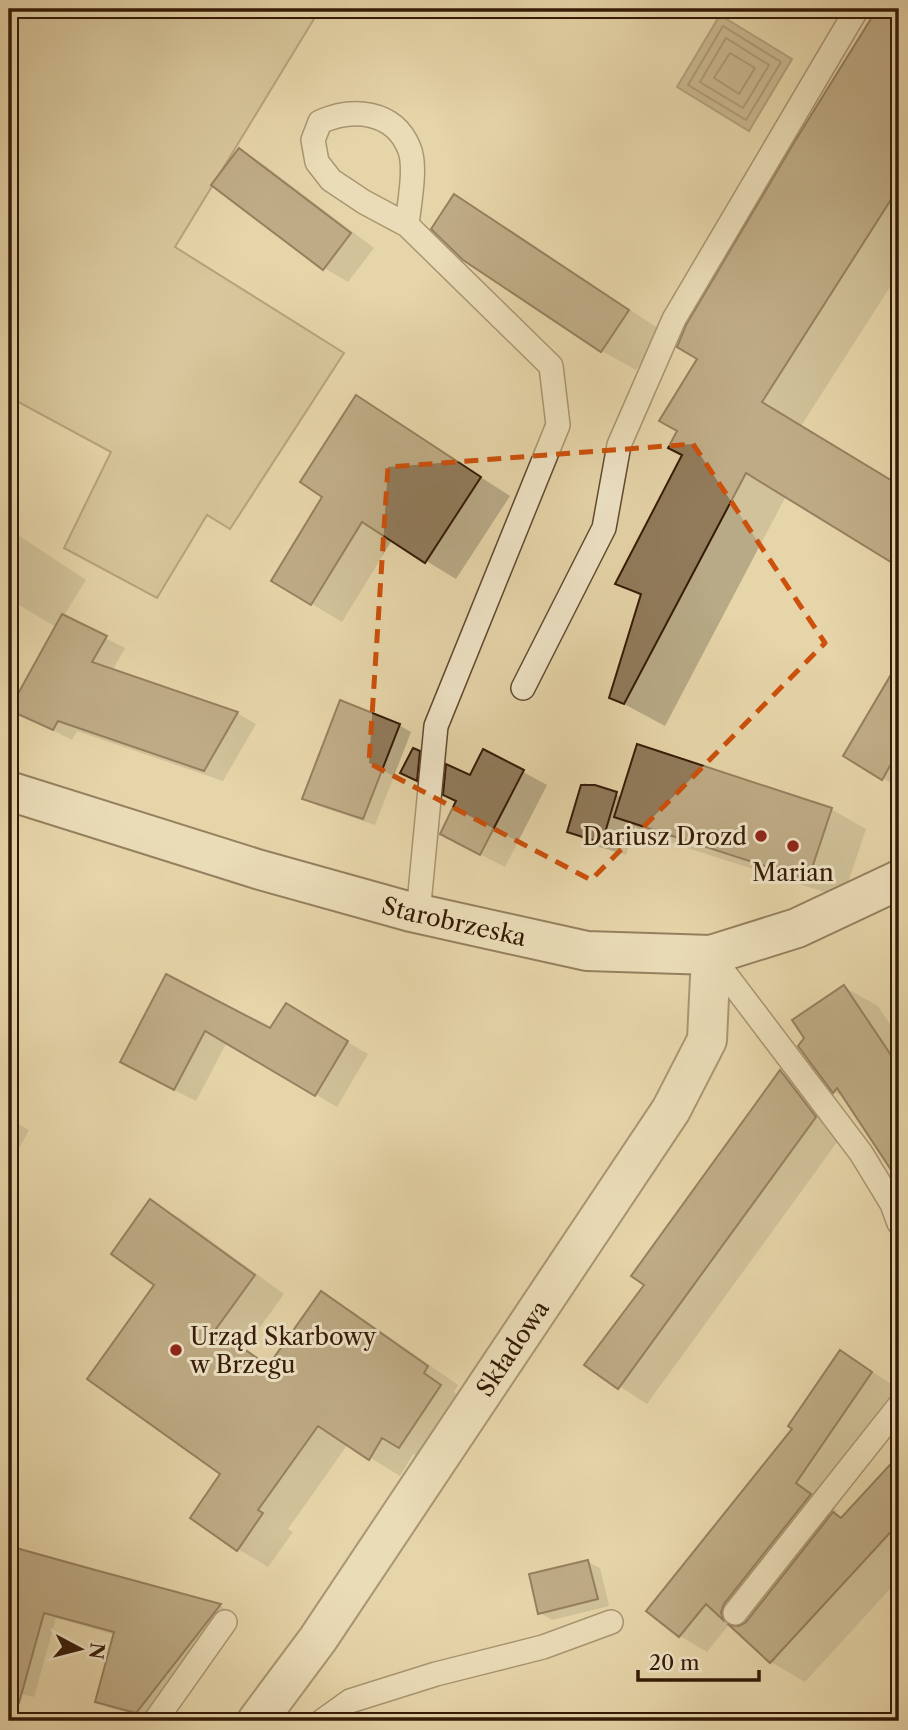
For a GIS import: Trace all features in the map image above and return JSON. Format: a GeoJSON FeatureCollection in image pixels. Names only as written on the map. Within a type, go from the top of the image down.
{"type":"FeatureCollection","features":[{"type":"Feature","properties":{"kind":"street","name":"Starobrzeska"},"geometry":{"type":"LineString","coordinates":[[9,791],[257,869],[418,914],[587,951],[711,955],[797,928],[899,880]]}},
{"type":"Feature","properties":{"kind":"street","name":"Składowa"},"geometry":{"type":"LineString","coordinates":[[257,1721],[318,1639],[671,1110],[707,1040],[711,955]]}},
{"type":"Feature","properties":{"kind":"lane"},"geometry":{"type":"LineString","coordinates":[[523,688],[604,528],[619,445],[674,319],[856,9]]}},
{"type":"Feature","properties":{"kind":"lane"},"geometry":{"type":"LineString","coordinates":[[407,225],[412,177],[410,149],[397,130],[379,117],[355,111],[335,115],[320,122],[313,140],[317,162],[331,180],[364,202],[407,225],[551,366],[558,425],[436,726],[418,914]]}},
{"type":"Feature","properties":{"kind":"lane"},"geometry":{"type":"LineString","coordinates":[[711,955],[861,1153],[892,1204],[899,1223]]}},
{"type":"Feature","properties":{"kind":"lane"},"geometry":{"type":"LineString","coordinates":[[735,1613],[899,1406]]}},
{"type":"Feature","properties":{"kind":"lane"},"geometry":{"type":"LineString","coordinates":[[155,1721],[225,1622]]}},
{"type":"Feature","properties":{"kind":"lane"},"geometry":{"type":"LineString","coordinates":[[322,1721],[350,1701],[436,1674],[543,1647],[611,1622]]}},
{"type":"Feature","properties":{"kind":"highlighted area"},"geometry":{"type":"Polygon","coordinates":[[[693,444],[825,643],[591,880],[369,763],[388,467],[693,444]]]}},
{"type":"Feature","properties":{"kind":"shaded area"},"geometry":{"type":"Polygon","coordinates":[[[9,9],[320,9],[175,247],[344,353],[230,529],[207,515],[157,598],[64,548],[111,452],[9,397],[9,9]]]}},
{"type":"Feature","properties":{"kind":"water"},"geometry":{"type":"Polygon","coordinates":[[[720,15],[792,59],[749,131],[677,87],[720,15]]]}},
{"type":"Feature","properties":{"kind":"building"},"geometry":{"type":"Polygon","coordinates":[[[877,9],[899,9],[899,187],[762,402],[899,485],[899,567],[746,473],[624,704],[609,698],[641,594],[615,584],[682,455],[668,448],[677,431],[659,421],[697,359],[677,347],[686,325],[877,9]]]}},
{"type":"Feature","properties":{"kind":"building"},"geometry":{"type":"Polygon","coordinates":[[[239,148],[351,233],[323,270],[211,185],[239,148]]]}},
{"type":"Feature","properties":{"kind":"building"},"geometry":{"type":"Polygon","coordinates":[[[454,194],[629,310],[601,352],[463,260],[431,229],[454,194]]]}},
{"type":"Feature","properties":{"kind":"building"},"geometry":{"type":"Polygon","coordinates":[[[356,395],[481,477],[425,563],[362,522],[311,605],[271,581],[322,497],[300,482],[356,395]]]}},
{"type":"Feature","properties":{"kind":"building"},"geometry":{"type":"Polygon","coordinates":[[[62,614],[107,636],[92,662],[238,712],[204,771],[58,721],[53,730],[9,710],[62,614]]]}},
{"type":"Feature","properties":{"kind":"building"},"geometry":{"type":"Polygon","coordinates":[[[899,661],[899,750],[882,780],[843,756],[899,661]]]}},
{"type":"Feature","properties":{"kind":"building"},"geometry":{"type":"Polygon","coordinates":[[[340,700],[400,724],[363,819],[302,799],[340,700]]]}},
{"type":"Feature","properties":{"kind":"building"},"geometry":{"type":"Polygon","coordinates":[[[637,744],[832,808],[808,880],[614,817],[637,744]]]}},
{"type":"Feature","properties":{"kind":"building"},"geometry":{"type":"Polygon","coordinates":[[[413,748],[420,751],[417,781],[400,773],[413,748]]]}},
{"type":"Feature","properties":{"kind":"building"},"geometry":{"type":"Polygon","coordinates":[[[483,749],[524,770],[480,855],[440,834],[456,801],[443,795],[446,764],[470,775],[483,749]]]}},
{"type":"Feature","properties":{"kind":"building"},"geometry":{"type":"Polygon","coordinates":[[[581,785],[595,785],[617,792],[602,843],[567,832],[581,785]]]}},
{"type":"Feature","properties":{"kind":"building"},"geometry":{"type":"Polygon","coordinates":[[[166,974],[270,1028],[286,1003],[348,1041],[315,1096],[205,1031],[174,1090],[120,1062],[166,974]]]}},
{"type":"Feature","properties":{"kind":"building"},"geometry":{"type":"Polygon","coordinates":[[[844,985],[899,1067],[899,1182],[837,1088],[833,1093],[798,1046],[804,1038],[792,1020],[844,985]]]}},
{"type":"Feature","properties":{"kind":"building"},"geometry":{"type":"Polygon","coordinates":[[[780,1070],[816,1117],[618,1389],[584,1365],[644,1285],[631,1276],[780,1070]]]}},
{"type":"Feature","properties":{"kind":"building","name":"Urząd Skarbowy w Brzegu"},"geometry":{"type":"Polygon","coordinates":[[[150,1199],[255,1275],[216,1329],[268,1366],[321,1291],[428,1366],[424,1373],[441,1385],[399,1448],[382,1438],[369,1460],[318,1426],[258,1510],[263,1513],[237,1551],[190,1518],[220,1474],[87,1379],[154,1285],[111,1254],[150,1199]]]}},
{"type":"Feature","properties":{"kind":"building"},"geometry":{"type":"Polygon","coordinates":[[[840,1350],[872,1372],[796,1483],[811,1494],[724,1604],[721,1612],[723,1620],[706,1604],[679,1637],[646,1611],[792,1429],[788,1426],[840,1350]]]}},
{"type":"Feature","properties":{"kind":"building"},"geometry":{"type":"Polygon","coordinates":[[[899,1455],[899,1523],[770,1663],[729,1625],[739,1626],[746,1622],[833,1512],[841,1518],[899,1455]]]}},
{"type":"Feature","properties":{"kind":"building"},"geometry":{"type":"Polygon","coordinates":[[[9,1546],[221,1604],[136,1713],[95,1702],[114,1632],[44,1613],[19,1703],[9,1702],[9,1546]]]}},
{"type":"Feature","properties":{"kind":"building"},"geometry":{"type":"Polygon","coordinates":[[[588,1560],[598,1599],[538,1614],[529,1574],[588,1560]]]}},
{"type":"Feature","properties":{"kind":"place","name":"Dariusz Drozd"},"geometry":{"type":"Point","coordinates":[761,836]}},
{"type":"Feature","properties":{"kind":"place","name":"Marian"},"geometry":{"type":"Point","coordinates":[793,846]}},
{"type":"Feature","properties":{"kind":"place","name":"Urząd Skarbowy w Brzegu"},"geometry":{"type":"Point","coordinates":[176,1350]}}]}
